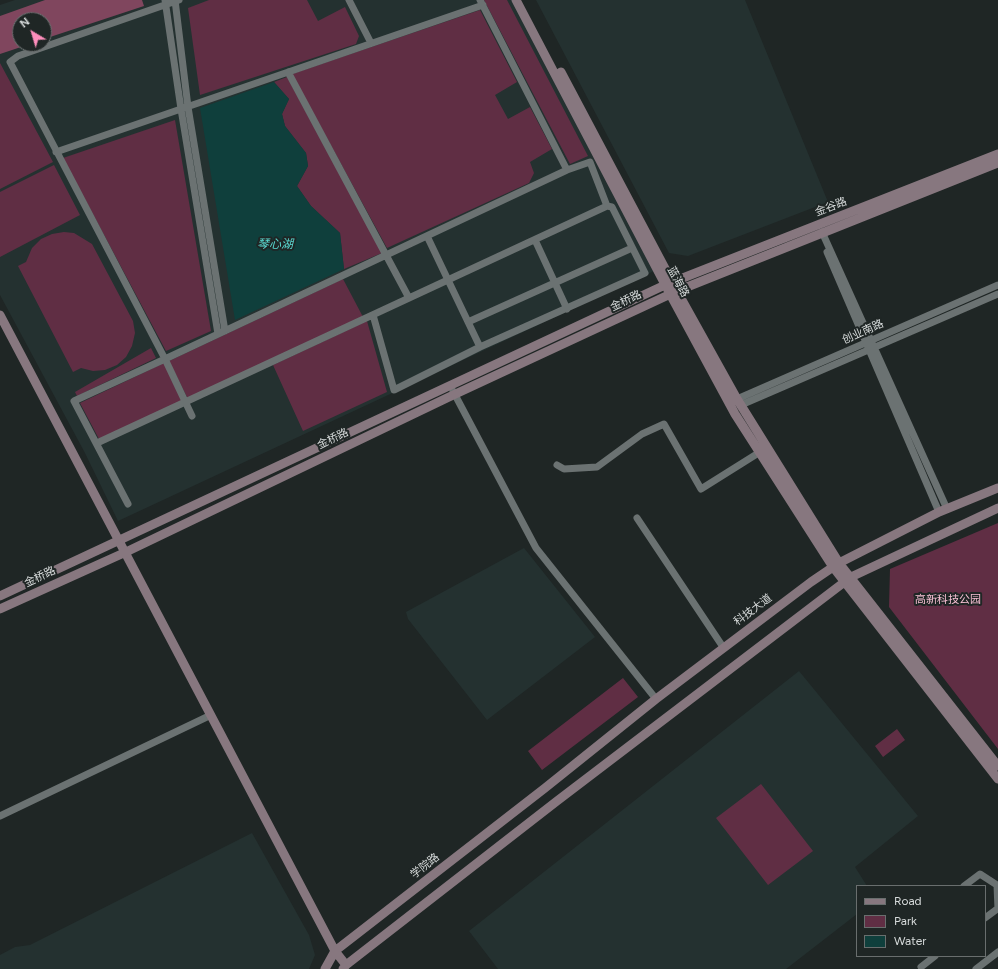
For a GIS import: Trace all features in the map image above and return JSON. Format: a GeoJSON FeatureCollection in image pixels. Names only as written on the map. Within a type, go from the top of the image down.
{"type":"FeatureCollection","features":[{"type":"Feature","properties":{"kind":"street"},"geometry":{"type":"LineString","coordinates":[[184,108],[176,0],[166,2],[18,56],[10,62],[165,359],[192,416]]}},
{"type":"Feature","properties":{"kind":"street"},"geometry":{"type":"LineString","coordinates":[[349,0],[371,44]]}},
{"type":"Feature","properties":{"kind":"street","name":"蓝海路"},"geometry":{"type":"LineString","coordinates":[[516,0],[674,292],[836,565]]}},
{"type":"Feature","properties":{"kind":"street","name":"蓝海路"},"geometry":{"type":"LineString","coordinates":[[523,0],[669,283]]}},
{"type":"Feature","properties":{"kind":"street"},"geometry":{"type":"LineString","coordinates":[[166,2],[222,332]]}},
{"type":"Feature","properties":{"kind":"street"},"geometry":{"type":"LineString","coordinates":[[56,152],[371,44],[481,2],[568,170]]}},
{"type":"Feature","properties":{"kind":"street"},"geometry":{"type":"LineString","coordinates":[[288,72],[409,298]]}},
{"type":"Feature","properties":{"kind":"street","name":"金谷路"},"geometry":{"type":"LineString","coordinates":[[669,283],[998,154]]}},
{"type":"Feature","properties":{"kind":"street"},"geometry":{"type":"LineString","coordinates":[[128,504],[74,401],[568,170],[590,162],[607,206]]}},
{"type":"Feature","properties":{"kind":"street","name":"金谷路"},"geometry":{"type":"LineString","coordinates":[[674,292],[998,163]]}},
{"type":"Feature","properties":{"kind":"street"},"geometry":{"type":"LineString","coordinates":[[97,443],[607,206],[612,207],[645,273],[480,347],[394,390],[374,315]]}},
{"type":"Feature","properties":{"kind":"street"},"geometry":{"type":"LineString","coordinates":[[820,233],[871,344],[943,511]]}},
{"type":"Feature","properties":{"kind":"street"},"geometry":{"type":"LineString","coordinates":[[427,236],[480,347]]}},
{"type":"Feature","properties":{"kind":"street"},"geometry":{"type":"LineString","coordinates":[[535,240],[567,309]]}},
{"type":"Feature","properties":{"kind":"street"},"geometry":{"type":"LineString","coordinates":[[468,322],[632,248]]}},
{"type":"Feature","properties":{"kind":"street","name":"金桥路"},"geometry":{"type":"LineString","coordinates":[[0,596],[669,283]]}},
{"type":"Feature","properties":{"kind":"street","name":"创业南路"},"geometry":{"type":"LineString","coordinates":[[739,402],[871,344],[998,285]]}},
{"type":"Feature","properties":{"kind":"street","name":"蓝海路"},"geometry":{"type":"LineString","coordinates":[[674,292],[736,414],[836,565]]}},
{"type":"Feature","properties":{"kind":"street","name":"金桥路"},"geometry":{"type":"LineString","coordinates":[[0,609],[126,552],[455,394],[674,292]]}},
{"type":"Feature","properties":{"kind":"street","name":"创业南路"},"geometry":{"type":"LineString","coordinates":[[871,344],[998,294]]}},
{"type":"Feature","properties":{"kind":"street"},"geometry":{"type":"LineString","coordinates":[[0,315],[344,967],[556,801],[847,579],[998,508]]}},
{"type":"Feature","properties":{"kind":"street"},"geometry":{"type":"LineString","coordinates":[[450,385],[536,548],[656,699]]}},
{"type":"Feature","properties":{"kind":"street"},"geometry":{"type":"LineString","coordinates":[[557,465],[564,469],[597,467],[642,434],[664,424],[701,489],[760,452]]}},
{"type":"Feature","properties":{"kind":"street","name":"科技大道"},"geometry":{"type":"LineString","coordinates":[[546,788],[723,647],[836,565],[943,511],[998,488]]}},
{"type":"Feature","properties":{"kind":"street"},"geometry":{"type":"LineString","coordinates":[[637,518],[723,647]]}},
{"type":"Feature","properties":{"kind":"street"},"geometry":{"type":"LineString","coordinates":[[836,565],[998,766]]}},
{"type":"Feature","properties":{"kind":"street"},"geometry":{"type":"LineString","coordinates":[[847,579],[998,779]]}},
{"type":"Feature","properties":{"kind":"street"},"geometry":{"type":"LineString","coordinates":[[0,816],[211,716]]}},
{"type":"Feature","properties":{"kind":"street"},"geometry":{"type":"LineString","coordinates":[[546,788],[556,801]]}},
{"type":"Feature","properties":{"kind":"street","name":"学院路"},"geometry":{"type":"LineString","coordinates":[[325,969],[335,951],[546,788]]}},
{"type":"Feature","properties":{"kind":"street"},"geometry":{"type":"LineString","coordinates":[[965,885],[980,874],[997,885],[998,909],[986,917]]}},
{"type":"Feature","properties":{"kind":"street"},"geometry":{"type":"LineString","coordinates":[[976,969],[998,952]]}},
{"type":"Feature","properties":{"kind":"street"},"geometry":{"type":"LineString","coordinates":[[921,967],[934,957]]}},
{"type":"Feature","properties":{"kind":"shaded area"},"geometry":{"type":"Polygon","coordinates":[[[15,0],[513,0],[654,271],[118,521],[85,453],[0,295],[0,5],[15,0]]]}},
{"type":"Feature","properties":{"kind":"shaded area"},"geometry":{"type":"Polygon","coordinates":[[[45,0],[142,0],[144,6],[52,36],[52,12],[12,12],[12,50],[0,54],[0,16],[45,0]]]}},
{"type":"Feature","properties":{"kind":"shaded area"},"geometry":{"type":"Polygon","coordinates":[[[536,0],[745,0],[828,202],[688,256],[669,253],[536,0]]]}},
{"type":"Feature","properties":{"kind":"shaded area"},"geometry":{"type":"Polygon","coordinates":[[[524,548],[595,637],[487,720],[408,619],[406,612],[524,548]]]}},
{"type":"Feature","properties":{"kind":"shaded area"},"geometry":{"type":"Polygon","coordinates":[[[799,671],[918,816],[855,867],[866,885],[856,885],[856,915],[786,969],[498,969],[469,931],[799,671]]]}},
{"type":"Feature","properties":{"kind":"shaded area"},"geometry":{"type":"Polygon","coordinates":[[[252,833],[309,935],[315,955],[309,969],[0,969],[0,955],[15,947],[30,945],[252,833]]]}},
{"type":"Feature","properties":{"kind":"green space"},"geometry":{"type":"Polygon","coordinates":[[[209,0],[307,0],[318,21],[345,7],[359,36],[356,44],[200,95],[188,8],[209,0]]]}},
{"type":"Feature","properties":{"kind":"green space"},"geometry":{"type":"Polygon","coordinates":[[[484,0],[507,0],[588,156],[570,164],[484,0]]]}},
{"type":"Feature","properties":{"kind":"green space"},"geometry":{"type":"Polygon","coordinates":[[[480,10],[517,82],[495,95],[508,119],[530,107],[552,149],[530,162],[534,173],[529,183],[387,248],[292,74],[480,10]]]}},
{"type":"Feature","properties":{"kind":"green space"},"geometry":{"type":"Polygon","coordinates":[[[0,63],[53,162],[0,189],[0,63]]]}},
{"type":"Feature","properties":{"kind":"green space"},"geometry":{"type":"Polygon","coordinates":[[[287,77],[382,253],[344,269],[340,233],[311,206],[297,186],[308,166],[306,153],[285,126],[282,114],[289,99],[274,82],[287,77]]]}},
{"type":"Feature","properties":{"kind":"green space"},"geometry":{"type":"Polygon","coordinates":[[[175,120],[211,331],[166,351],[63,158],[175,120]]]}},
{"type":"Feature","properties":{"kind":"green space"},"geometry":{"type":"Polygon","coordinates":[[[54,165],[80,215],[0,257],[0,192],[54,165]]]}},
{"type":"Feature","properties":{"kind":"green space"},"geometry":{"type":"Polygon","coordinates":[[[64,232],[74,233],[92,244],[133,321],[135,333],[132,346],[126,357],[117,365],[105,370],[93,371],[81,368],[73,372],[18,266],[26,262],[32,248],[41,239],[52,234],[64,232]]]}},
{"type":"Feature","properties":{"kind":"green space"},"geometry":{"type":"Polygon","coordinates":[[[343,279],[363,317],[188,399],[169,361],[343,279]]]}},
{"type":"Feature","properties":{"kind":"green space"},"geometry":{"type":"Polygon","coordinates":[[[367,321],[387,392],[303,431],[273,365],[367,321]]]}},
{"type":"Feature","properties":{"kind":"green space"},"geometry":{"type":"Polygon","coordinates":[[[151,348],[156,358],[77,396],[75,392],[151,348]]]}},
{"type":"Feature","properties":{"kind":"green space"},"geometry":{"type":"Polygon","coordinates":[[[164,363],[183,402],[99,439],[80,403],[164,363]]]}},
{"type":"Feature","properties":{"kind":"green space","name":"高新科技公园"},"geometry":{"type":"Polygon","coordinates":[[[998,523],[998,749],[889,607],[890,569],[998,523]]]}},
{"type":"Feature","properties":{"kind":"green space"},"geometry":{"type":"Polygon","coordinates":[[[623,678],[638,697],[542,770],[528,751],[623,678]]]}},
{"type":"Feature","properties":{"kind":"green space"},"geometry":{"type":"Polygon","coordinates":[[[897,729],[905,740],[883,757],[875,746],[897,729]]]}},
{"type":"Feature","properties":{"kind":"green space"},"geometry":{"type":"Polygon","coordinates":[[[761,784],[813,851],[768,885],[716,818],[761,784]]]}},
{"type":"Feature","properties":{"kind":"water","name":"琴心湖"},"geometry":{"type":"Polygon","coordinates":[[[274,82],[289,99],[282,114],[285,126],[306,153],[308,166],[297,186],[311,206],[340,233],[344,269],[235,320],[200,108],[274,82]]]}}]}
